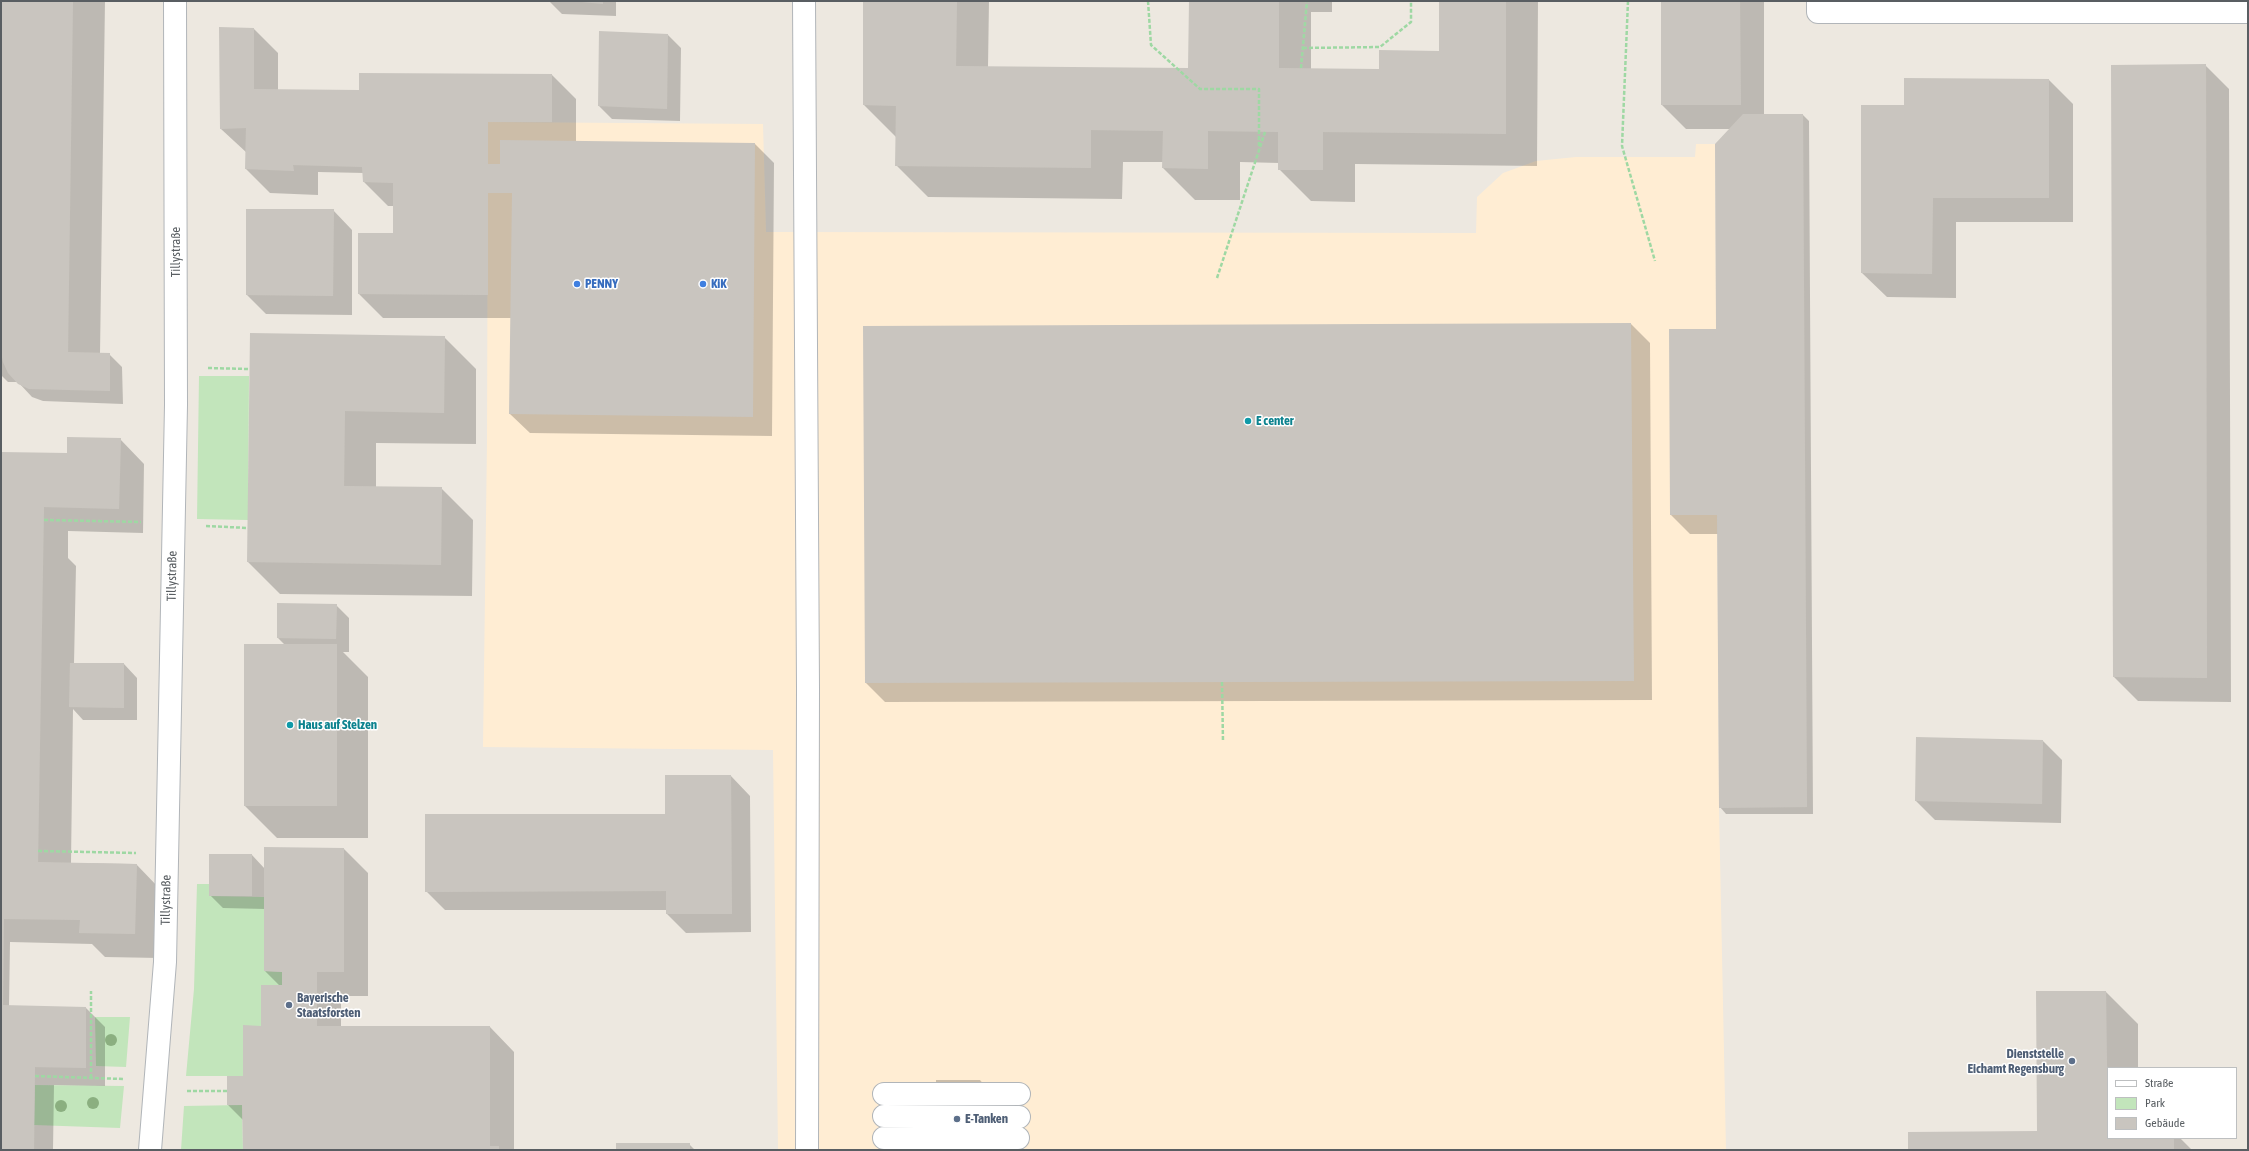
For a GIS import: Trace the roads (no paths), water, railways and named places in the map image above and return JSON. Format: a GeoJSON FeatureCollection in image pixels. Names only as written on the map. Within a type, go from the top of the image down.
{"type":"FeatureCollection","features":[{"type":"Feature","properties":{"kind":"street","name":"Tillystraße"},"geometry":{"type":"LineString","coordinates":[[150,1150],[165,962],[176,367],[175,1]]}},
{"type":"Feature","properties":{"kind":"street"},"geometry":{"type":"LineString","coordinates":[[804,1],[808,681],[807,1150]]}},
{"type":"Feature","properties":{"kind":"street"},"geometry":{"type":"LineString","coordinates":[[1818,6],[2248,12]]}},
{"type":"Feature","properties":{"kind":"street"},"geometry":{"type":"LineString","coordinates":[[884,1094],[1019,1094]]}},
{"type":"Feature","properties":{"kind":"street"},"geometry":{"type":"LineString","coordinates":[[884,1116],[1019,1128],[884,1138]]}},
{"type":"Feature","properties":{"kind":"place","name":"PENNY"},"geometry":{"type":"Point","coordinates":[577,284]}},
{"type":"Feature","properties":{"kind":"place","name":"KiK"},"geometry":{"type":"Point","coordinates":[703,284]}},
{"type":"Feature","properties":{"kind":"place","name":"E center"},"geometry":{"type":"Point","coordinates":[1248,421]}},
{"type":"Feature","properties":{"kind":"place","name":"Haus auf Stelzen"},"geometry":{"type":"Point","coordinates":[290,725]}},
{"type":"Feature","properties":{"kind":"place","name":"Bayerische Staatsforsten"},"geometry":{"type":"Point","coordinates":[289,1005]}},
{"type":"Feature","properties":{"kind":"place","name":"Dienststelle Eichamt Regensburg"},"geometry":{"type":"Point","coordinates":[2072,1061]}},
{"type":"Feature","properties":{"kind":"place","name":"E-Tanken"},"geometry":{"type":"Point","coordinates":[957,1119]}}]}
